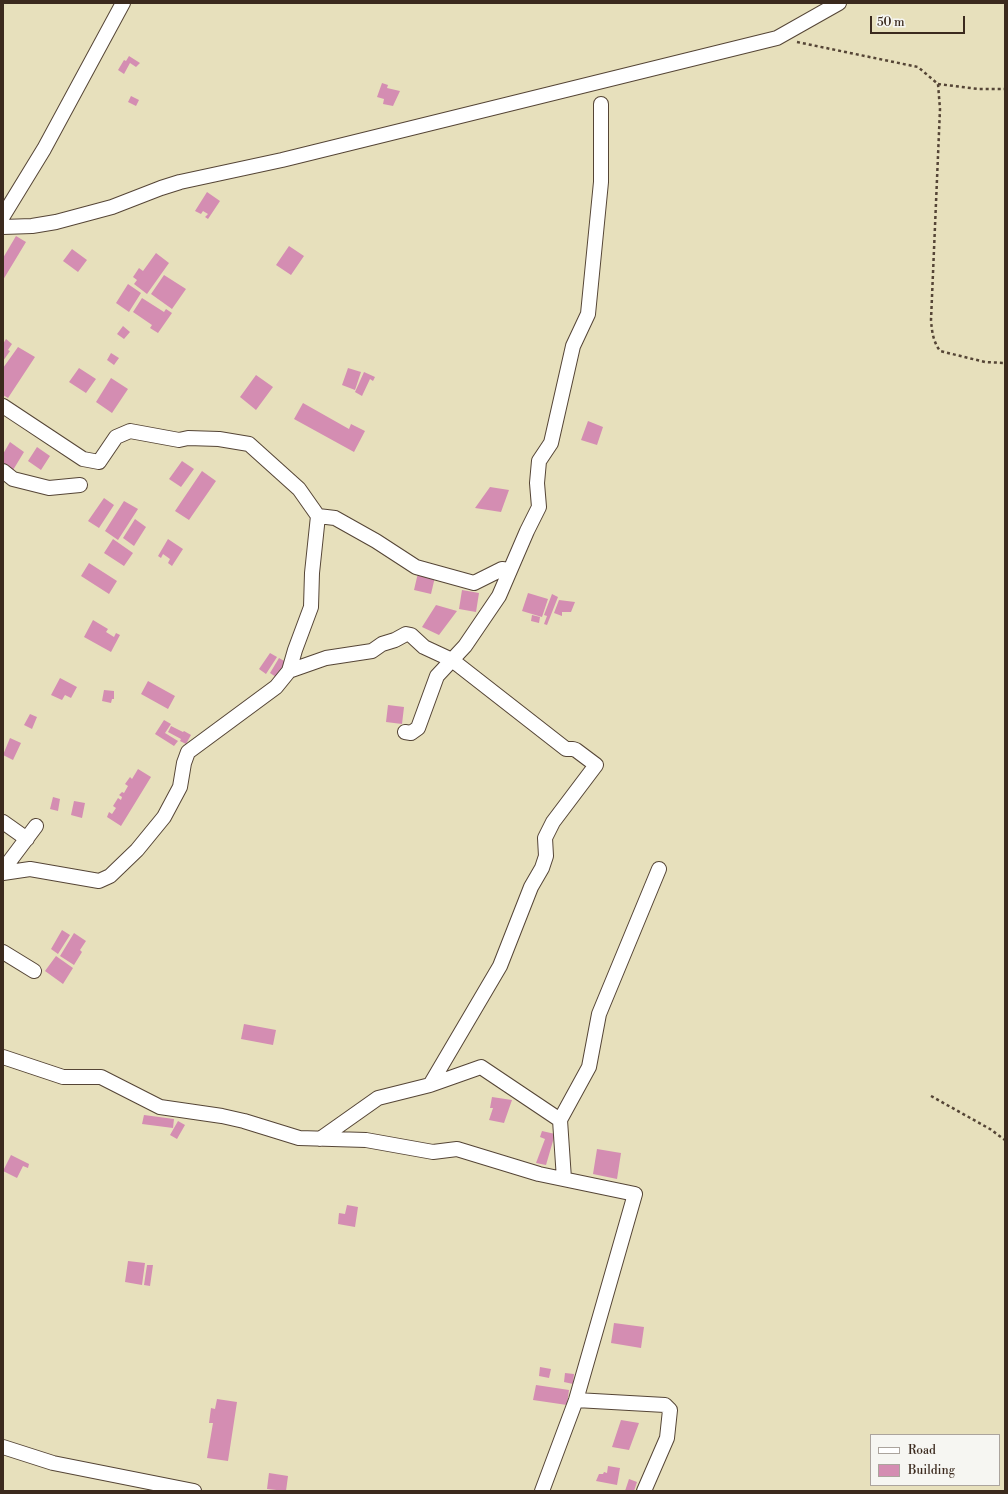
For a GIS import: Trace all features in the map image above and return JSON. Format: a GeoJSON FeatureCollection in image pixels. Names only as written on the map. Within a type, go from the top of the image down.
{"type":"FeatureCollection","features":[{"type":"Feature","properties":{"kind":"street"},"geometry":{"type":"LineString","coordinates":[[3,216],[44,149],[123,3]]}},
{"type":"Feature","properties":{"kind":"street"},"geometry":{"type":"LineString","coordinates":[[3,227],[32,226],[56,222],[112,207],[180,182],[282,160],[777,38],[839,3]]}},
{"type":"Feature","properties":{"kind":"street"},"geometry":{"type":"LineString","coordinates":[[405,732],[411,733],[418,728],[437,676],[465,646],[499,596],[539,507],[537,483],[539,461],[550,443],[573,346],[588,314],[601,182],[601,104]]}},
{"type":"Feature","properties":{"kind":"street"},"geometry":{"type":"LineString","coordinates":[[3,406],[83,459],[99,462],[116,437],[130,431],[179,440],[188,438],[219,439],[249,444],[299,489],[318,516],[312,573],[311,607],[289,671],[276,687],[188,752],[184,763],[180,787],[164,817],[137,850],[110,876],[99,881],[30,869],[3,873]]}},
{"type":"Feature","properties":{"kind":"street"},"geometry":{"type":"LineString","coordinates":[[3,471],[14,479],[49,488],[80,485]]}},
{"type":"Feature","properties":{"kind":"street"},"geometry":{"type":"LineString","coordinates":[[318,516],[335,518],[376,541],[416,567],[474,583],[502,569],[510,570]]}},
{"type":"Feature","properties":{"kind":"street"},"geometry":{"type":"LineString","coordinates":[[289,671],[326,658],[372,651],[382,644],[395,640],[406,634],[411,635],[424,647],[452,660],[566,749],[576,750],[596,765],[553,822],[545,838],[546,856],[542,868],[531,887],[500,966],[430,1085]]}},
{"type":"Feature","properties":{"kind":"street"},"geometry":{"type":"LineString","coordinates":[[3,822],[27,839]]}},
{"type":"Feature","properties":{"kind":"street"},"geometry":{"type":"LineString","coordinates":[[3,870],[36,826]]}},
{"type":"Feature","properties":{"kind":"street"},"geometry":{"type":"LineString","coordinates":[[564,1179],[560,1120],[589,1067],[599,1014],[659,869]]}},
{"type":"Feature","properties":{"kind":"street"},"geometry":{"type":"LineString","coordinates":[[3,952],[34,972]]}},
{"type":"Feature","properties":{"kind":"street"},"geometry":{"type":"LineString","coordinates":[[3,1057],[62,1077],[101,1078],[160,1108],[222,1116],[244,1121],[299,1138],[366,1140],[433,1152],[457,1149],[539,1174],[635,1194],[576,1400],[542,1491]]}},
{"type":"Feature","properties":{"kind":"street"},"geometry":{"type":"LineString","coordinates":[[320,1139],[378,1098],[430,1085],[481,1067],[560,1120]]}},
{"type":"Feature","properties":{"kind":"street"},"geometry":{"type":"LineString","coordinates":[[576,1400],[665,1406],[670,1410],[667,1438],[644,1491]]}},
{"type":"Feature","properties":{"kind":"street"},"geometry":{"type":"LineString","coordinates":[[3,1446],[54,1463],[194,1491]]}},
{"type":"Feature","properties":{"kind":"path"},"geometry":{"type":"LineString","coordinates":[[777,38],[918,67],[938,84],[978,89],[1005,89]]}},
{"type":"Feature","properties":{"kind":"path"},"geometry":{"type":"LineString","coordinates":[[938,84],[940,109],[931,320],[933,337],[935,344],[940,351],[985,362],[1005,363]]}},
{"type":"Feature","properties":{"kind":"path"},"geometry":{"type":"LineString","coordinates":[[931,1096],[990,1129],[1005,1140]]}},
{"type":"Feature","properties":{"kind":"building"},"geometry":{"type":"Polygon","coordinates":[[[129,56],[140,63],[136,67],[130,63],[124,74],[118,70],[124,60],[126,61],[129,56]]]}},
{"type":"Feature","properties":{"kind":"building"},"geometry":{"type":"Polygon","coordinates":[[[382,83],[388,85],[387,88],[400,91],[393,106],[383,104],[384,99],[377,97],[382,83]]]}},
{"type":"Feature","properties":{"kind":"building"},"geometry":{"type":"Polygon","coordinates":[[[131,96],[139,100],[136,106],[128,102],[131,96]]]}},
{"type":"Feature","properties":{"kind":"building"},"geometry":{"type":"Polygon","coordinates":[[[207,192],[220,201],[208,219],[205,217],[208,214],[203,211],[201,214],[195,211],[207,192]]]}},
{"type":"Feature","properties":{"kind":"building"},"geometry":{"type":"Polygon","coordinates":[[[16,236],[26,242],[3,280],[3,258],[16,236]]]}},
{"type":"Feature","properties":{"kind":"building"},"geometry":{"type":"Polygon","coordinates":[[[289,246],[304,256],[291,275],[276,265],[289,246]]]}},
{"type":"Feature","properties":{"kind":"building"},"geometry":{"type":"Polygon","coordinates":[[[72,249],[87,260],[78,272],[63,261],[72,249]]]}},
{"type":"Feature","properties":{"kind":"building"},"geometry":{"type":"Polygon","coordinates":[[[156,253],[169,263],[147,294],[134,284],[137,280],[133,277],[139,268],[143,271],[156,253]]]}},
{"type":"Feature","properties":{"kind":"building"},"geometry":{"type":"Polygon","coordinates":[[[164,275],[186,289],[172,309],[151,294],[164,275]]]}},
{"type":"Feature","properties":{"kind":"building"},"geometry":{"type":"Polygon","coordinates":[[[128,284],[141,293],[129,312],[116,303],[128,284]]]}},
{"type":"Feature","properties":{"kind":"building"},"geometry":{"type":"Polygon","coordinates":[[[142,298],[164,312],[166,309],[172,313],[158,333],[150,328],[152,325],[133,312],[142,298]]]}},
{"type":"Feature","properties":{"kind":"building"},"geometry":{"type":"Polygon","coordinates":[[[123,326],[130,332],[124,339],[117,334],[123,326]]]}},
{"type":"Feature","properties":{"kind":"building"},"geometry":{"type":"Polygon","coordinates":[[[6,339],[12,344],[8,350],[10,351],[3,361],[3,344],[6,339]]]}},
{"type":"Feature","properties":{"kind":"building"},"geometry":{"type":"Polygon","coordinates":[[[18,347],[35,357],[8,398],[3,395],[3,368],[18,347]]]}},
{"type":"Feature","properties":{"kind":"building"},"geometry":{"type":"Polygon","coordinates":[[[111,353],[119,358],[114,365],[107,360],[111,353]]]}},
{"type":"Feature","properties":{"kind":"building"},"geometry":{"type":"Polygon","coordinates":[[[79,368],[96,379],[86,393],[69,382],[79,368]]]}},
{"type":"Feature","properties":{"kind":"building"},"geometry":{"type":"Polygon","coordinates":[[[348,368],[361,372],[355,390],[342,385],[348,368]]]}},
{"type":"Feature","properties":{"kind":"building"},"geometry":{"type":"Polygon","coordinates":[[[364,372],[375,377],[373,381],[370,379],[362,396],[355,392],[364,372]]]}},
{"type":"Feature","properties":{"kind":"building"},"geometry":{"type":"Polygon","coordinates":[[[256,375],[273,387],[256,410],[240,397],[256,375]]]}},
{"type":"Feature","properties":{"kind":"building"},"geometry":{"type":"Polygon","coordinates":[[[111,378],[128,389],[112,413],[96,402],[111,378]]]}},
{"type":"Feature","properties":{"kind":"building"},"geometry":{"type":"Polygon","coordinates":[[[303,403],[349,429],[351,424],[365,431],[354,452],[294,419],[303,403]]]}},
{"type":"Feature","properties":{"kind":"building"},"geometry":{"type":"Polygon","coordinates":[[[588,421],[603,427],[597,445],[581,440],[588,421]]]}},
{"type":"Feature","properties":{"kind":"building"},"geometry":{"type":"Polygon","coordinates":[[[10,442],[24,452],[10,475],[3,470],[3,454],[10,442]]]}},
{"type":"Feature","properties":{"kind":"building"},"geometry":{"type":"Polygon","coordinates":[[[37,447],[50,456],[41,470],[28,461],[37,447]]]}},
{"type":"Feature","properties":{"kind":"building"},"geometry":{"type":"Polygon","coordinates":[[[182,461],[194,469],[181,487],[169,479],[182,461]]]}},
{"type":"Feature","properties":{"kind":"building"},"geometry":{"type":"Polygon","coordinates":[[[202,471],[216,481],[189,520],[175,511],[202,471]]]}},
{"type":"Feature","properties":{"kind":"building"},"geometry":{"type":"Polygon","coordinates":[[[490,487],[509,490],[501,512],[475,508],[490,487]]]}},
{"type":"Feature","properties":{"kind":"building"},"geometry":{"type":"Polygon","coordinates":[[[104,498],[114,505],[99,528],[88,521],[104,498]]]}},
{"type":"Feature","properties":{"kind":"building"},"geometry":{"type":"Polygon","coordinates":[[[124,501],[138,509],[118,540],[105,531],[124,501]]]}},
{"type":"Feature","properties":{"kind":"building"},"geometry":{"type":"Polygon","coordinates":[[[135,519],[146,527],[134,546],[123,538],[135,519]]]}},
{"type":"Feature","properties":{"kind":"building"},"geometry":{"type":"Polygon","coordinates":[[[113,539],[133,553],[124,566],[104,553],[113,539]]]}},
{"type":"Feature","properties":{"kind":"building"},"geometry":{"type":"Polygon","coordinates":[[[168,539],[183,549],[172,566],[168,563],[170,559],[163,554],[161,558],[158,556],[168,539]]]}},
{"type":"Feature","properties":{"kind":"building"},"geometry":{"type":"Polygon","coordinates":[[[89,563],[117,581],[109,594],[81,576],[89,563]]]}},
{"type":"Feature","properties":{"kind":"building"},"geometry":{"type":"Polygon","coordinates":[[[418,573],[435,577],[431,594],[414,590],[418,573]]]}},
{"type":"Feature","properties":{"kind":"building"},"geometry":{"type":"Polygon","coordinates":[[[462,590],[479,593],[476,612],[459,609],[462,590]]]}},
{"type":"Feature","properties":{"kind":"building"},"geometry":{"type":"Polygon","coordinates":[[[528,593],[548,599],[542,617],[522,611],[528,593]]]}},
{"type":"Feature","properties":{"kind":"building"},"geometry":{"type":"Polygon","coordinates":[[[552,594],[558,597],[547,625],[544,624],[547,616],[544,615],[552,594]]]}},
{"type":"Feature","properties":{"kind":"building"},"geometry":{"type":"Polygon","coordinates":[[[559,600],[575,602],[571,612],[562,612],[562,616],[554,613],[559,600]]]}},
{"type":"Feature","properties":{"kind":"building"},"geometry":{"type":"Polygon","coordinates":[[[436,605],[457,611],[439,635],[422,627],[436,605]]]}},
{"type":"Feature","properties":{"kind":"building"},"geometry":{"type":"Polygon","coordinates":[[[532,615],[540,617],[539,623],[531,621],[532,615]]]}},
{"type":"Feature","properties":{"kind":"building"},"geometry":{"type":"Polygon","coordinates":[[[93,620],[108,629],[106,632],[114,637],[116,633],[120,635],[111,652],[84,637],[93,620]]]}},
{"type":"Feature","properties":{"kind":"building"},"geometry":{"type":"Polygon","coordinates":[[[270,653],[277,657],[266,674],[259,669],[270,653]]]}},
{"type":"Feature","properties":{"kind":"building"},"geometry":{"type":"Polygon","coordinates":[[[279,658],[286,662],[276,677],[270,673],[279,658]]]}},
{"type":"Feature","properties":{"kind":"building"},"geometry":{"type":"Polygon","coordinates":[[[60,678],[77,687],[71,698],[65,695],[62,700],[51,695],[60,678]]]}},
{"type":"Feature","properties":{"kind":"building"},"geometry":{"type":"Polygon","coordinates":[[[148,681],[175,696],[168,709],[141,694],[148,681]]]}},
{"type":"Feature","properties":{"kind":"building"},"geometry":{"type":"Polygon","coordinates":[[[104,690],[114,691],[114,699],[112,699],[111,703],[102,701],[104,690]]]}},
{"type":"Feature","properties":{"kind":"building"},"geometry":{"type":"Polygon","coordinates":[[[388,705],[404,707],[402,724],[386,722],[388,705]]]}},
{"type":"Feature","properties":{"kind":"building"},"geometry":{"type":"Polygon","coordinates":[[[30,714],[37,717],[32,729],[24,725],[30,714]]]}},
{"type":"Feature","properties":{"kind":"building"},"geometry":{"type":"Polygon","coordinates":[[[164,720],[171,724],[165,733],[178,741],[174,746],[155,734],[164,720]]]}},
{"type":"Feature","properties":{"kind":"building"},"geometry":{"type":"Polygon","coordinates":[[[171,726],[191,735],[186,744],[180,741],[181,739],[168,732],[171,726]]]}},
{"type":"Feature","properties":{"kind":"building"},"geometry":{"type":"Polygon","coordinates":[[[10,738],[21,743],[13,760],[3,755],[10,738]]]}},
{"type":"Feature","properties":{"kind":"building"},"geometry":{"type":"Polygon","coordinates":[[[138,769],[151,777],[121,826],[107,817],[109,812],[112,814],[116,808],[113,806],[118,798],[121,800],[122,797],[119,795],[122,792],[124,793],[128,786],[125,784],[130,777],[132,779],[138,769]]]}},
{"type":"Feature","properties":{"kind":"building"},"geometry":{"type":"Polygon","coordinates":[[[53,797],[60,799],[58,811],[50,809],[53,797]]]}},
{"type":"Feature","properties":{"kind":"building"},"geometry":{"type":"Polygon","coordinates":[[[74,801],[85,803],[82,818],[71,815],[74,801]]]}},
{"type":"Feature","properties":{"kind":"building"},"geometry":{"type":"Polygon","coordinates":[[[62,930],[70,935],[58,954],[51,949],[62,930]]]}},
{"type":"Feature","properties":{"kind":"building"},"geometry":{"type":"Polygon","coordinates":[[[74,933],[86,941],[80,950],[82,952],[74,965],[60,956],[74,933]]]}},
{"type":"Feature","properties":{"kind":"building"},"geometry":{"type":"Polygon","coordinates":[[[56,956],[73,968],[63,984],[45,971],[56,956]]]}},
{"type":"Feature","properties":{"kind":"building"},"geometry":{"type":"Polygon","coordinates":[[[244,1024],[276,1030],[273,1045],[241,1039],[244,1024]]]}},
{"type":"Feature","properties":{"kind":"building"},"geometry":{"type":"Polygon","coordinates":[[[492,1097],[512,1100],[504,1123],[489,1120],[493,1108],[490,1108],[492,1097]]]}},
{"type":"Feature","properties":{"kind":"building"},"geometry":{"type":"Polygon","coordinates":[[[144,1115],[174,1119],[173,1128],[142,1124],[144,1115]]]}},
{"type":"Feature","properties":{"kind":"building"},"geometry":{"type":"Polygon","coordinates":[[[178,1121],[185,1125],[177,1139],[170,1135],[178,1121]]]}},
{"type":"Feature","properties":{"kind":"building"},"geometry":{"type":"Polygon","coordinates":[[[542,1131],[555,1134],[546,1165],[536,1163],[545,1139],[540,1137],[542,1131]]]}},
{"type":"Feature","properties":{"kind":"building"},"geometry":{"type":"Polygon","coordinates":[[[597,1149],[621,1153],[617,1179],[593,1174],[597,1149]]]}},
{"type":"Feature","properties":{"kind":"building"},"geometry":{"type":"Polygon","coordinates":[[[11,1155],[29,1164],[28,1168],[23,1166],[17,1178],[3,1171],[11,1155]]]}},
{"type":"Feature","properties":{"kind":"building"},"geometry":{"type":"Polygon","coordinates":[[[347,1205],[358,1207],[355,1227],[338,1224],[339,1213],[345,1214],[347,1205]]]}},
{"type":"Feature","properties":{"kind":"building"},"geometry":{"type":"Polygon","coordinates":[[[128,1261],[145,1263],[142,1285],[125,1282],[128,1261]]]}},
{"type":"Feature","properties":{"kind":"building"},"geometry":{"type":"Polygon","coordinates":[[[147,1265],[153,1265],[150,1286],[144,1285],[147,1265]]]}},
{"type":"Feature","properties":{"kind":"building"},"geometry":{"type":"Polygon","coordinates":[[[614,1323],[644,1327],[641,1348],[611,1343],[614,1323]]]}},
{"type":"Feature","properties":{"kind":"building"},"geometry":{"type":"Polygon","coordinates":[[[540,1367],[551,1369],[549,1378],[539,1376],[540,1367]]]}},
{"type":"Feature","properties":{"kind":"building"},"geometry":{"type":"Polygon","coordinates":[[[565,1373],[574,1374],[573,1384],[564,1382],[565,1373]]]}},
{"type":"Feature","properties":{"kind":"building"},"geometry":{"type":"Polygon","coordinates":[[[536,1385],[569,1390],[567,1405],[533,1400],[536,1385]]]}},
{"type":"Feature","properties":{"kind":"building"},"geometry":{"type":"Polygon","coordinates":[[[217,1399],[237,1402],[228,1461],[207,1458],[213,1423],[209,1423],[211,1408],[215,1409],[217,1399]]]}},
{"type":"Feature","properties":{"kind":"building"},"geometry":{"type":"Polygon","coordinates":[[[621,1420],[639,1423],[629,1450],[612,1447],[621,1420]]]}},
{"type":"Feature","properties":{"kind":"building"},"geometry":{"type":"Polygon","coordinates":[[[608,1466],[620,1468],[617,1485],[596,1481],[599,1474],[603,1474],[604,1472],[607,1473],[608,1466]]]}},
{"type":"Feature","properties":{"kind":"building"},"geometry":{"type":"Polygon","coordinates":[[[269,1473],[288,1476],[286,1491],[267,1489],[269,1473]]]}},
{"type":"Feature","properties":{"kind":"building"},"geometry":{"type":"Polygon","coordinates":[[[629,1479],[637,1482],[634,1491],[625,1491],[629,1479]]]}}]}
